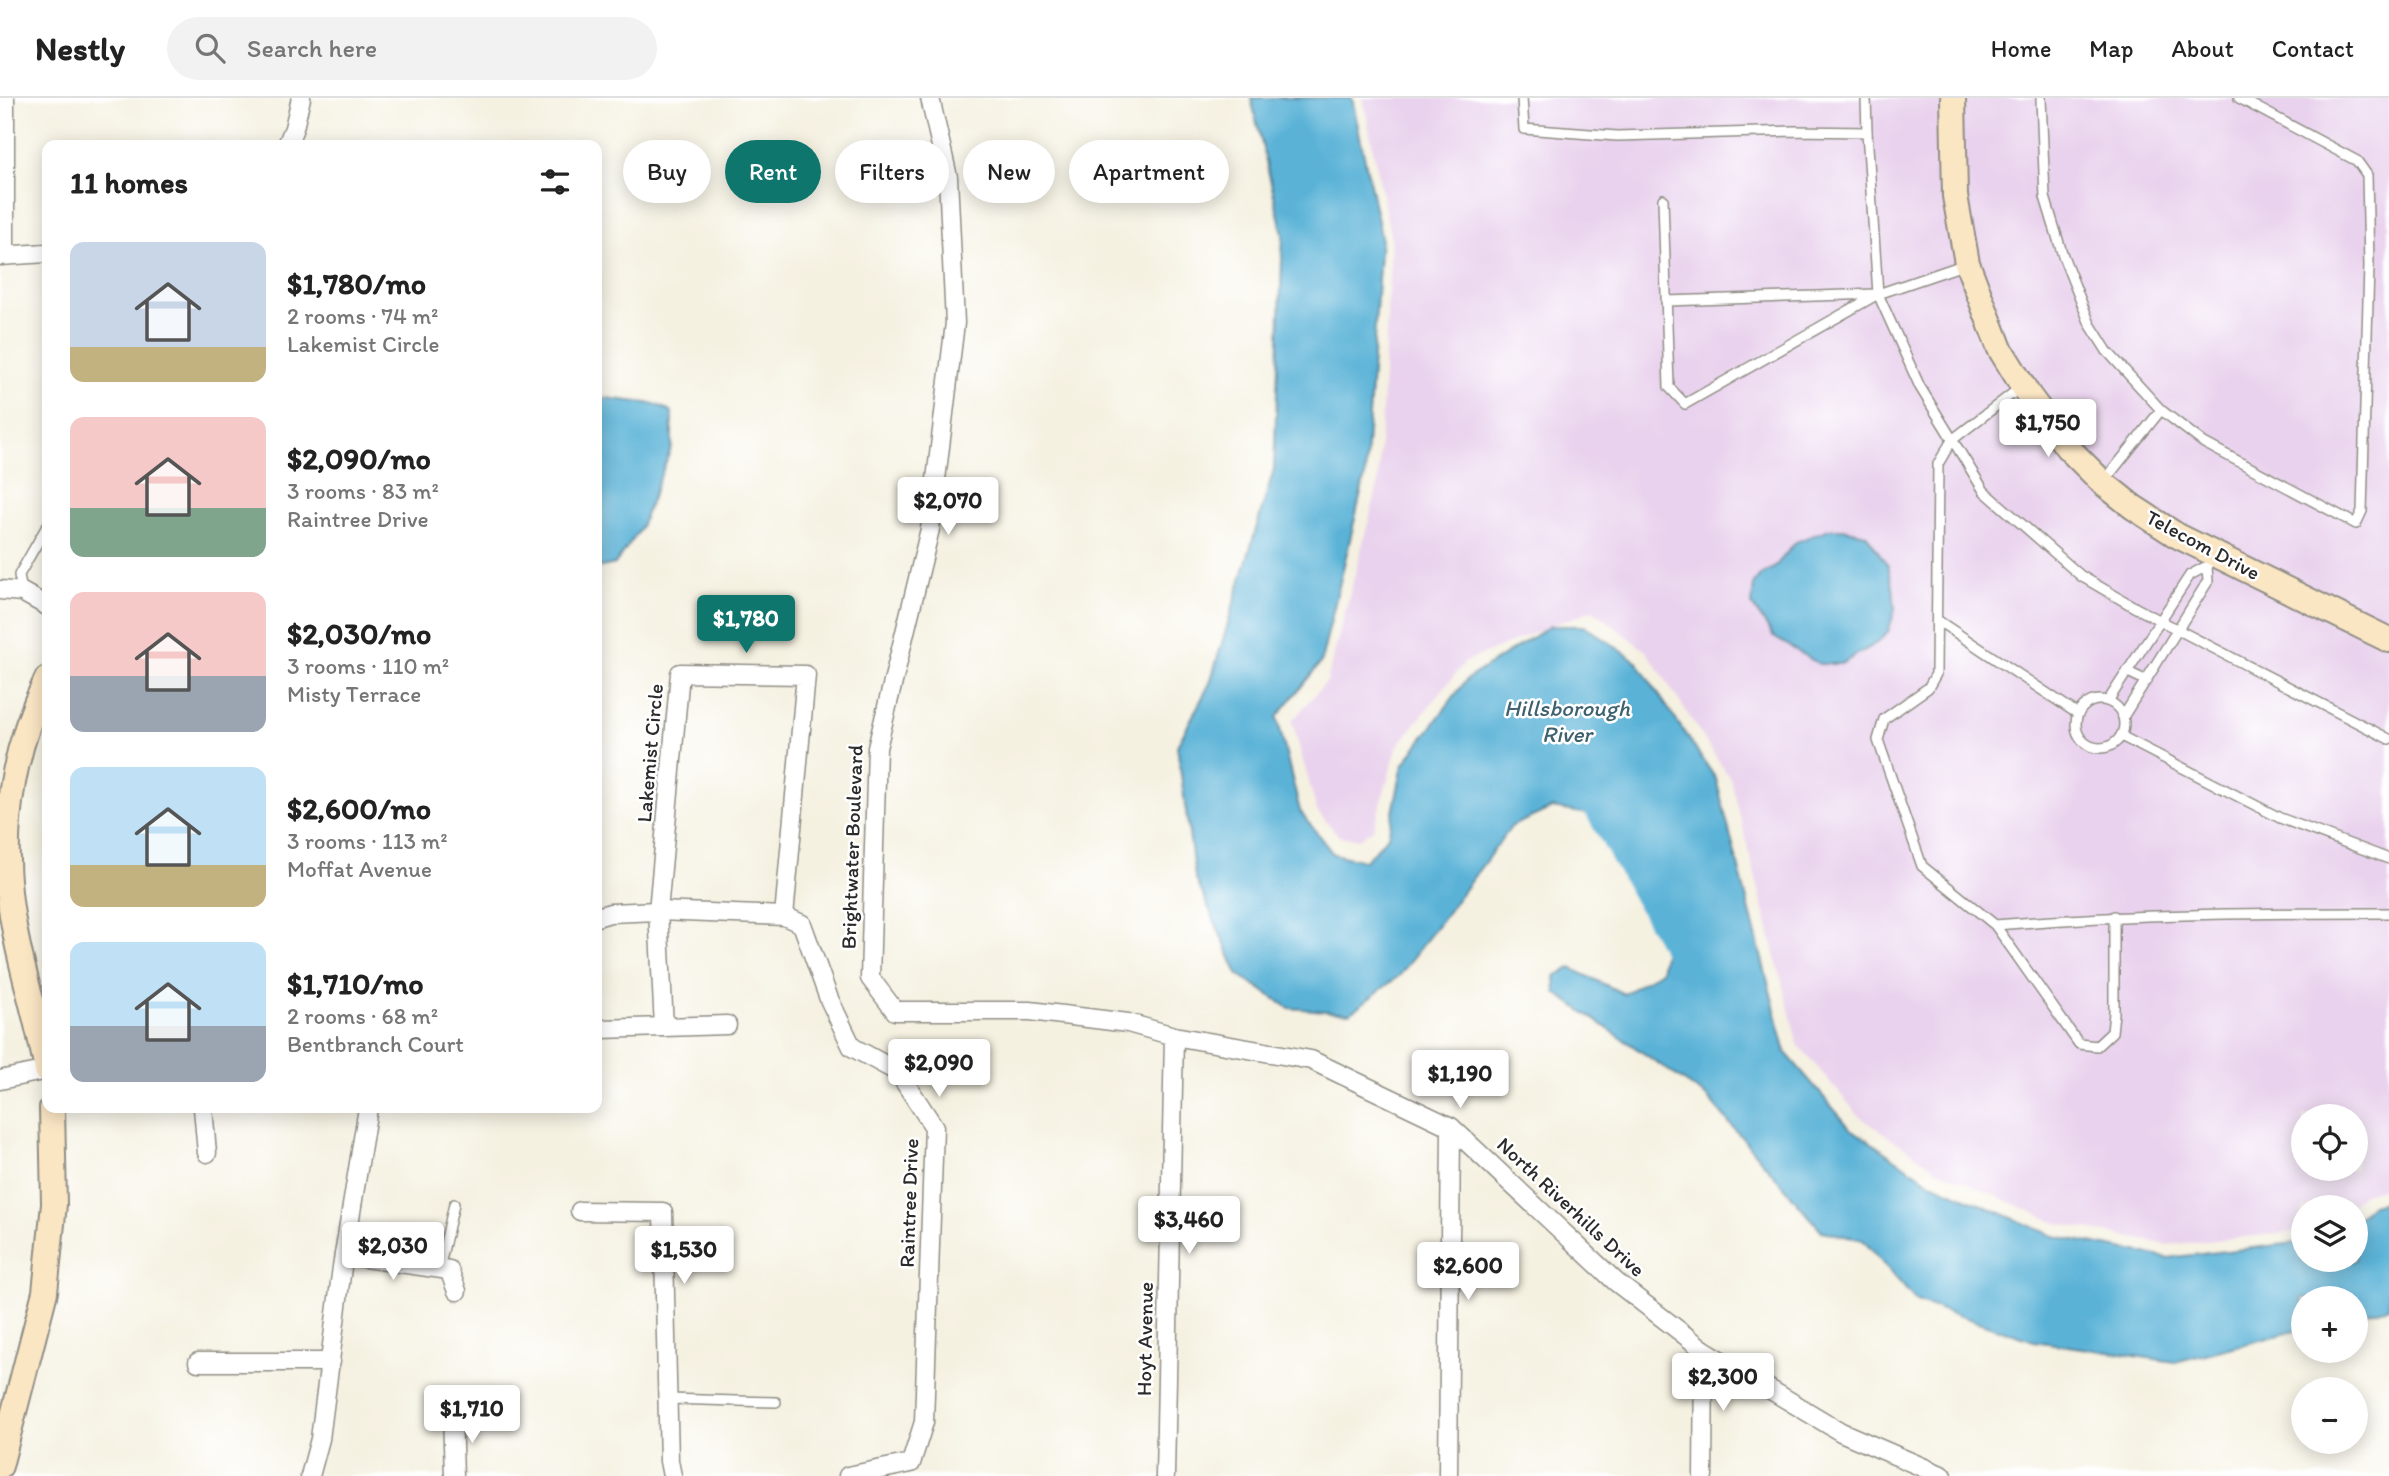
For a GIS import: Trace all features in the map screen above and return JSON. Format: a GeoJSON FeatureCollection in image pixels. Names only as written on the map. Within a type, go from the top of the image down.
{"type":"FeatureCollection","features":[{"type":"Feature","properties":{"kind":"street"},"geometry":{"type":"LineString","coordinates":[[5,98],[2,255],[42,253]]}},
{"type":"Feature","properties":{"kind":"street"},"geometry":{"type":"LineString","coordinates":[[289,140],[301,98]]}},
{"type":"Feature","properties":{"kind":"street","name":"Brightwater Boulevard"},"geometry":{"type":"LineString","coordinates":[[870,978],[877,748],[930,529],[955,323],[948,177],[930,98]]}},
{"type":"Feature","properties":{"kind":"street","name":"Telecom Drive"},"geometry":{"type":"LineString","coordinates":[[1953,98],[1955,196],[1967,263],[2000,349],[2067,447],[2103,483],[2133,507],[2212,560],[2389,640]]}},
{"type":"Feature","properties":{"kind":"street"},"geometry":{"type":"LineString","coordinates":[[0,590],[22,592],[42,603]]}},
{"type":"Feature","properties":{"kind":"street","name":"Lakemist Circle"},"geometry":{"type":"LineString","coordinates":[[658,911],[680,673],[806,675],[784,916]]}},
{"type":"Feature","properties":{"kind":"street"},"geometry":{"type":"LineString","coordinates":[[42,690],[32,712],[15,771],[7,838],[9,893],[42,1041]]}},
{"type":"Feature","properties":{"kind":"street"},"geometry":{"type":"LineString","coordinates":[[602,915],[658,911],[784,916]]}},
{"type":"Feature","properties":{"kind":"street"},"geometry":{"type":"LineString","coordinates":[[658,911],[664,1027]]}},
{"type":"Feature","properties":{"kind":"street","name":"Raintree Drive"},"geometry":{"type":"LineString","coordinates":[[784,916],[802,923],[829,999],[852,1047],[898,1072],[934,1127],[925,1422],[911,1470],[848,1476]]}},
{"type":"Feature","properties":{"kind":"street","name":"North Riverhills Drive"},"geometry":{"type":"LineString","coordinates":[[870,978],[895,1011],[1030,1011],[1128,1023],[1174,1036],[1311,1060],[1451,1127],[1616,1282],[1704,1350],[1841,1433],[1943,1476]]}},
{"type":"Feature","properties":{"kind":"street"},"geometry":{"type":"LineString","coordinates":[[602,1030],[727,1025]]}},
{"type":"Feature","properties":{"kind":"street","name":"Hoyt Avenue"},"geometry":{"type":"LineString","coordinates":[[1165,1476],[1174,1036]]}},
{"type":"Feature","properties":{"kind":"street"},"geometry":{"type":"LineString","coordinates":[[0,1080],[42,1065]]}},
{"type":"Feature","properties":{"kind":"street"},"geometry":{"type":"LineString","coordinates":[[0,1466],[45,1292],[54,1204],[51,1113]]}},
{"type":"Feature","properties":{"kind":"street"},"geometry":{"type":"LineString","coordinates":[[204,1113],[208,1153]]}},
{"type":"Feature","properties":{"kind":"street"},"geometry":{"type":"LineString","coordinates":[[310,1476],[320,1439],[344,1255],[367,1113]]}},
{"type":"Feature","properties":{"kind":"street"},"geometry":{"type":"LineString","coordinates":[[1448,1476],[1451,1127]]}},
{"type":"Feature","properties":{"kind":"street"},"geometry":{"type":"LineString","coordinates":[[580,1211],[663,1212],[669,1461],[672,1476]]}},
{"type":"Feature","properties":{"kind":"street"},"geometry":{"type":"LineString","coordinates":[[344,1255],[449,1270],[457,1291]]}},
{"type":"Feature","properties":{"kind":"street"},"geometry":{"type":"LineString","coordinates":[[1703,1476],[1704,1350]]}},
{"type":"Feature","properties":{"kind":"street"},"geometry":{"type":"LineString","coordinates":[[198,1362],[331,1362]]}},
{"type":"Feature","properties":{"kind":"street"},"geometry":{"type":"LineString","coordinates":[[452,1414],[454,1476]]}},
{"type":"Feature","properties":{"kind":"lane"},"geometry":{"type":"LineString","coordinates":[[1522,98],[1524,129],[1617,136],[1794,131],[1867,132]]}},
{"type":"Feature","properties":{"kind":"lane"},"geometry":{"type":"LineString","coordinates":[[1866,98],[1878,294],[1920,387],[1984,491],[2081,576],[2136,608],[2389,739]]}},
{"type":"Feature","properties":{"kind":"lane"},"geometry":{"type":"LineString","coordinates":[[2040,98],[2045,197],[2063,256],[2090,324],[2106,351],[2161,410],[2204,443],[2356,524],[2362,512],[2369,266],[2367,174],[2357,161],[2239,98]]}},
{"type":"Feature","properties":{"kind":"lane"},"geometry":{"type":"LineString","coordinates":[[1663,199],[1669,387],[1685,404],[1878,294],[1967,263]]}},
{"type":"Feature","properties":{"kind":"lane"},"geometry":{"type":"LineString","coordinates":[[1666,301],[1878,294]]}},
{"type":"Feature","properties":{"kind":"lane"},"geometry":{"type":"LineString","coordinates":[[2023,386],[1952,440],[1938,464],[1936,674],[1928,688],[1884,719],[1878,740],[1922,866],[1995,925],[2079,1044],[2097,1046],[2112,1032],[2114,916]]}},
{"type":"Feature","properties":{"kind":"lane"},"geometry":{"type":"LineString","coordinates":[[2103,483],[2161,410]]}},
{"type":"Feature","properties":{"kind":"lane"},"geometry":{"type":"LineString","coordinates":[[22,592],[19,575],[42,535]]}},
{"type":"Feature","properties":{"kind":"lane"},"geometry":{"type":"LineString","coordinates":[[2108,701],[2190,575],[2212,560]]}},
{"type":"Feature","properties":{"kind":"lane"},"geometry":{"type":"LineString","coordinates":[[2123,717],[2208,582],[2212,560]]}},
{"type":"Feature","properties":{"kind":"lane"},"geometry":{"type":"LineString","coordinates":[[1937,620],[2078,714]]}},
{"type":"Feature","properties":{"kind":"lane"},"geometry":{"type":"LineString","coordinates":[[2128,673],[2147,681]]}},
{"type":"Feature","properties":{"kind":"lane"},"geometry":{"type":"LineString","coordinates":[[2096,700],[2108,701],[2118,707],[2123,717],[2124,729],[2121,736],[2109,746],[2093,747],[2086,743],[2077,730],[2078,714],[2088,703],[2096,700]]}},
{"type":"Feature","properties":{"kind":"lane"},"geometry":{"type":"LineString","coordinates":[[2121,736],[2280,818],[2389,859]]}},
{"type":"Feature","properties":{"kind":"lane"},"geometry":{"type":"LineString","coordinates":[[1995,925],[2114,916],[2389,913]]}},
{"type":"Feature","properties":{"kind":"lane"},"geometry":{"type":"LineString","coordinates":[[439,1269],[454,1204]]}},
{"type":"Feature","properties":{"kind":"lane"},"geometry":{"type":"LineString","coordinates":[[668,1399],[776,1402]]}},
{"type":"Feature","properties":{"kind":"shaded area"},"geometry":{"type":"Polygon","coordinates":[[[1363,98],[2389,98],[2389,1187],[2362,1195],[2291,1195],[2291,1232],[2168,1245],[2057,1223],[1936,1169],[1859,1116],[1798,1045],[1731,780],[1647,652],[1593,610],[1465,662],[1398,745],[1373,829],[1359,839],[1339,836],[1317,811],[1292,721],[1327,681],[1378,485],[1391,240],[1363,98]]]}},
{"type":"Feature","properties":{"kind":"water","name":"Hillsborough River"},"geometry":{"type":"Polygon","coordinates":[[[1251,98],[1352,98],[1381,236],[1365,476],[1321,662],[1277,717],[1300,811],[1333,854],[1365,861],[1388,836],[1403,765],[1467,679],[1550,626],[1585,626],[1636,661],[1716,779],[1786,1053],[1850,1128],[1931,1183],[2054,1236],[2167,1258],[2291,1243],[2291,1272],[2368,1272],[2368,1208],[2389,1201],[2389,1307],[2368,1313],[2368,1286],[2291,1286],[2291,1332],[2175,1362],[2034,1341],[1916,1301],[1863,1240],[1822,1231],[1707,1097],[1556,993],[1555,976],[1571,968],[1624,994],[1661,971],[1667,937],[1625,820],[1552,808],[1512,826],[1400,975],[1350,1013],[1289,1008],[1238,974],[1195,877],[1177,746],[1210,683],[1274,469],[1283,234],[1251,98]]]}},
{"type":"Feature","properties":{"kind":"water"},"geometry":{"type":"Polygon","coordinates":[[[602,398],[655,404],[672,412],[672,446],[640,529],[615,564],[602,567],[602,398]]]}},
{"type":"Feature","properties":{"kind":"water"},"geometry":{"type":"Polygon","coordinates":[[[1829,529],[1866,534],[1888,566],[1893,586],[1895,610],[1888,632],[1878,642],[1841,664],[1819,664],[1774,637],[1752,605],[1754,583],[1762,574],[1774,568],[1796,542],[1829,529]]]}},
{"type":"Feature","properties":{"kind":"waterway","name":"Hillsborough River"},"geometry":{"type":"LineString","coordinates":[[1571,792],[1597,799],[1678,943]]}}]}
